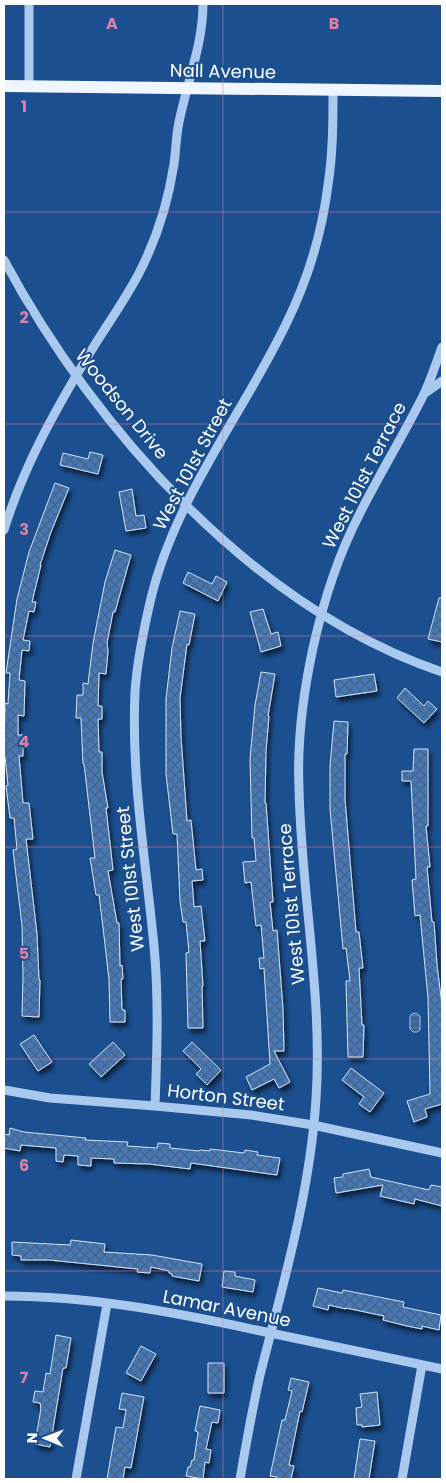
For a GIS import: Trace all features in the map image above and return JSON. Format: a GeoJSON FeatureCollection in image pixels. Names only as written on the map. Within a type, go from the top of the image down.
{"type":"FeatureCollection","features":[{"type":"Feature","properties":{"kind":"main road","name":"Nall Avenue"},"geometry":{"type":"LineString","coordinates":[[4,86],[442,91]]}},
{"type":"Feature","properties":{"kind":"street"},"geometry":{"type":"LineString","coordinates":[[29,4],[29,86]]}},
{"type":"Feature","properties":{"kind":"street"},"geometry":{"type":"LineString","coordinates":[[4,530],[11,507],[49,422],[134,282],[159,225],[166,205],[174,163],[178,125],[202,31],[203,4]]}},
{"type":"Feature","properties":{"kind":"street","name":"West 101st Street"},"geometry":{"type":"LineString","coordinates":[[155,1106],[157,1006],[154,949],[136,767],[135,690],[140,650],[163,558],[186,504],[275,347],[305,281],[316,245],[328,185],[332,146],[334,90]]}},
{"type":"Feature","properties":{"kind":"street","name":"Woodson Drive"},"geometry":{"type":"LineString","coordinates":[[4,260],[29,304],[105,413],[145,460],[218,536],[264,574],[348,629],[388,649],[442,672]]}},
{"type":"Feature","properties":{"kind":"street","name":"West 101st Terrace"},"geometry":{"type":"LineString","coordinates":[[240,1479],[260,1379],[304,1199],[314,1125],[317,1051],[315,983],[298,785],[305,691],[322,613],[334,575],[358,518],[425,393],[442,347]]}},
{"type":"Feature","properties":{"kind":"street"},"geometry":{"type":"LineString","coordinates":[[425,393],[442,381]]}},
{"type":"Feature","properties":{"kind":"street","name":"Horton Street"},"geometry":{"type":"LineString","coordinates":[[4,1090],[50,1098],[252,1115],[314,1125],[442,1153]]}},
{"type":"Feature","properties":{"kind":"street","name":"Lamar Avenue"},"geometry":{"type":"LineString","coordinates":[[4,1296],[107,1304],[198,1318],[442,1369]]}},
{"type":"Feature","properties":{"kind":"street"},"geometry":{"type":"LineString","coordinates":[[76,1479],[107,1304]]}},
{"type":"Feature","properties":{"kind":"street"},"geometry":{"type":"LineString","coordinates":[[402,1479],[422,1365]]}},
{"type":"Feature","properties":{"kind":"water"},"geometry":{"type":"Polygon","coordinates":[[[416,1013],[420,1016],[420,1030],[413,1032],[410,1029],[410,1016],[416,1013]]]}},
{"type":"Feature","properties":{"kind":"building"},"geometry":{"type":"Polygon","coordinates":[[[90,452],[103,455],[98,474],[60,465],[63,453],[88,459],[90,452]]]}},
{"type":"Feature","properties":{"kind":"building"},"geometry":{"type":"Polygon","coordinates":[[[55,483],[69,488],[40,565],[32,602],[36,602],[34,612],[29,611],[23,640],[30,641],[29,651],[22,650],[19,680],[25,681],[24,716],[18,715],[18,735],[23,735],[23,756],[19,756],[23,803],[29,803],[33,839],[26,839],[37,934],[40,980],[39,1017],[22,1016],[22,926],[13,850],[17,849],[14,818],[10,818],[6,786],[8,785],[4,756],[5,703],[8,704],[10,673],[6,673],[17,599],[29,552],[55,483]]]}},
{"type":"Feature","properties":{"kind":"building"},"geometry":{"type":"Polygon","coordinates":[[[132,489],[136,516],[144,515],[146,528],[126,531],[119,492],[132,489]]]}},
{"type":"Feature","properties":{"kind":"building"},"geometry":{"type":"Polygon","coordinates":[[[115,550],[131,555],[115,612],[113,612],[107,643],[106,674],[99,673],[98,706],[102,706],[102,719],[98,719],[99,752],[102,752],[102,772],[108,808],[106,808],[113,870],[108,871],[117,923],[119,923],[120,966],[122,965],[123,979],[121,979],[122,1010],[125,1010],[125,1022],[110,1022],[109,980],[99,895],[96,895],[90,858],[95,858],[83,764],[81,718],[76,718],[77,695],[83,695],[83,683],[88,684],[93,643],[105,582],[115,550]]]}},
{"type":"Feature","properties":{"kind":"building"},"geometry":{"type":"Polygon","coordinates":[[[188,572],[212,584],[216,576],[227,582],[218,601],[183,583],[188,572]]]}},
{"type":"Feature","properties":{"kind":"building"},"geometry":{"type":"Polygon","coordinates":[[[439,598],[442,598],[442,642],[428,639],[439,598]]]}},
{"type":"Feature","properties":{"kind":"building"},"geometry":{"type":"Polygon","coordinates":[[[263,609],[271,634],[278,632],[281,646],[261,652],[250,612],[263,609]]]}},
{"type":"Feature","properties":{"kind":"building"},"geometry":{"type":"Polygon","coordinates":[[[180,611],[195,614],[189,645],[187,644],[180,698],[187,821],[191,820],[196,870],[202,869],[203,880],[192,881],[194,907],[201,906],[205,941],[200,941],[203,1028],[188,1028],[186,953],[189,952],[186,922],[183,922],[180,901],[177,834],[173,834],[166,774],[166,699],[172,648],[180,611]]]}},
{"type":"Feature","properties":{"kind":"building"},"geometry":{"type":"Polygon","coordinates":[[[261,672],[275,674],[268,716],[265,803],[273,902],[270,902],[273,931],[277,930],[284,1051],[274,1051],[290,1082],[279,1088],[274,1079],[252,1090],[246,1077],[270,1064],[264,968],[260,969],[259,958],[264,958],[261,925],[256,926],[251,882],[245,883],[243,862],[256,861],[254,838],[252,838],[250,759],[255,705],[261,672]]]}},
{"type":"Feature","properties":{"kind":"building"},"geometry":{"type":"Polygon","coordinates":[[[374,674],[377,691],[336,697],[334,680],[374,674]]]}},
{"type":"Feature","properties":{"kind":"building"},"geometry":{"type":"Polygon","coordinates":[[[405,688],[424,706],[428,701],[437,709],[424,723],[397,698],[405,688]]]}},
{"type":"Feature","properties":{"kind":"building"},"geometry":{"type":"Polygon","coordinates":[[[334,721],[348,722],[347,754],[345,754],[345,799],[356,932],[359,932],[363,968],[359,968],[362,1025],[364,1025],[363,1057],[348,1057],[346,981],[350,981],[346,948],[343,949],[330,809],[330,766],[334,721]]]}},
{"type":"Feature","properties":{"kind":"building"},"geometry":{"type":"Polygon","coordinates":[[[414,749],[428,749],[428,826],[426,826],[430,867],[427,867],[442,1005],[442,1104],[425,1109],[427,1117],[414,1122],[407,1101],[430,1094],[428,998],[420,915],[415,916],[412,880],[416,879],[411,781],[402,781],[402,771],[413,771],[414,749]]]}},
{"type":"Feature","properties":{"kind":"building"},"geometry":{"type":"Polygon","coordinates":[[[34,1035],[52,1062],[38,1071],[20,1044],[34,1035]]]}},
{"type":"Feature","properties":{"kind":"building"},"geometry":{"type":"Polygon","coordinates":[[[113,1042],[125,1055],[101,1077],[89,1064],[113,1042]]]}},
{"type":"Feature","properties":{"kind":"building"},"geometry":{"type":"Polygon","coordinates":[[[192,1042],[221,1070],[207,1085],[196,1074],[201,1069],[183,1051],[192,1042]]]}},
{"type":"Feature","properties":{"kind":"building"},"geometry":{"type":"Polygon","coordinates":[[[351,1068],[384,1093],[370,1112],[359,1104],[364,1097],[342,1080],[351,1068]]]}},
{"type":"Feature","properties":{"kind":"building"},"geometry":{"type":"Polygon","coordinates":[[[10,1128],[24,1132],[86,1138],[85,1140],[128,1142],[127,1146],[157,1148],[158,1143],[170,1144],[170,1148],[199,1151],[210,1151],[210,1149],[244,1153],[245,1150],[258,1152],[257,1155],[280,1158],[277,1175],[191,1163],[190,1169],[149,1164],[114,1163],[114,1159],[91,1158],[91,1166],[78,1165],[78,1156],[64,1155],[63,1162],[56,1161],[56,1148],[21,1145],[20,1151],[4,1148],[4,1134],[9,1135],[10,1128]]]}},
{"type":"Feature","properties":{"kind":"building"},"geometry":{"type":"Polygon","coordinates":[[[369,1169],[371,1177],[429,1190],[431,1185],[442,1187],[442,1206],[415,1199],[414,1204],[380,1196],[383,1185],[336,1193],[334,1178],[343,1177],[343,1174],[369,1169]]]}},
{"type":"Feature","properties":{"kind":"building"},"geometry":{"type":"Polygon","coordinates":[[[71,1240],[105,1244],[104,1252],[152,1255],[202,1264],[199,1281],[172,1276],[169,1271],[151,1267],[150,1273],[137,1272],[138,1269],[49,1260],[21,1260],[21,1256],[12,1255],[12,1242],[70,1245],[71,1240]]]}},
{"type":"Feature","properties":{"kind":"building"},"geometry":{"type":"Polygon","coordinates":[[[224,1271],[235,1272],[235,1276],[255,1280],[253,1292],[222,1287],[224,1271]]]}},
{"type":"Feature","properties":{"kind":"building"},"geometry":{"type":"Polygon","coordinates":[[[318,1288],[342,1293],[343,1290],[404,1302],[403,1307],[441,1315],[439,1330],[422,1326],[422,1329],[407,1326],[383,1320],[384,1316],[346,1308],[329,1305],[328,1310],[313,1306],[318,1288]]]}},
{"type":"Feature","properties":{"kind":"building"},"geometry":{"type":"Polygon","coordinates":[[[56,1335],[71,1338],[66,1368],[63,1368],[50,1447],[35,1444],[41,1408],[40,1403],[33,1402],[35,1391],[43,1392],[46,1373],[50,1374],[56,1335]]]}},
{"type":"Feature","properties":{"kind":"building"},"geometry":{"type":"Polygon","coordinates":[[[141,1346],[156,1354],[141,1381],[126,1373],[141,1346]]]}},
{"type":"Feature","properties":{"kind":"building"},"geometry":{"type":"Polygon","coordinates":[[[208,1363],[224,1363],[224,1393],[208,1393],[208,1363]]]}},
{"type":"Feature","properties":{"kind":"building"},"geometry":{"type":"Polygon","coordinates":[[[291,1378],[309,1382],[302,1412],[300,1411],[289,1465],[294,1466],[291,1479],[276,1479],[277,1477],[270,1476],[282,1420],[285,1420],[292,1391],[288,1390],[291,1378]]]}},
{"type":"Feature","properties":{"kind":"building"},"geometry":{"type":"Polygon","coordinates":[[[377,1392],[380,1425],[362,1427],[362,1425],[357,1425],[356,1408],[362,1407],[360,1394],[377,1392]]]}},
{"type":"Feature","properties":{"kind":"building"},"geometry":{"type":"Polygon","coordinates":[[[122,1393],[144,1397],[131,1468],[125,1467],[123,1479],[107,1479],[116,1427],[123,1428],[126,1410],[119,1409],[122,1393]]]}},
{"type":"Feature","properties":{"kind":"building"},"geometry":{"type":"Polygon","coordinates":[[[200,1406],[220,1410],[218,1423],[212,1422],[206,1449],[211,1450],[209,1463],[205,1462],[203,1479],[186,1476],[188,1467],[190,1467],[192,1460],[194,1460],[198,1432],[195,1431],[200,1406]]]}},
{"type":"Feature","properties":{"kind":"building"},"geometry":{"type":"Polygon","coordinates":[[[360,1439],[375,1441],[369,1479],[354,1479],[360,1439]]]}}]}
